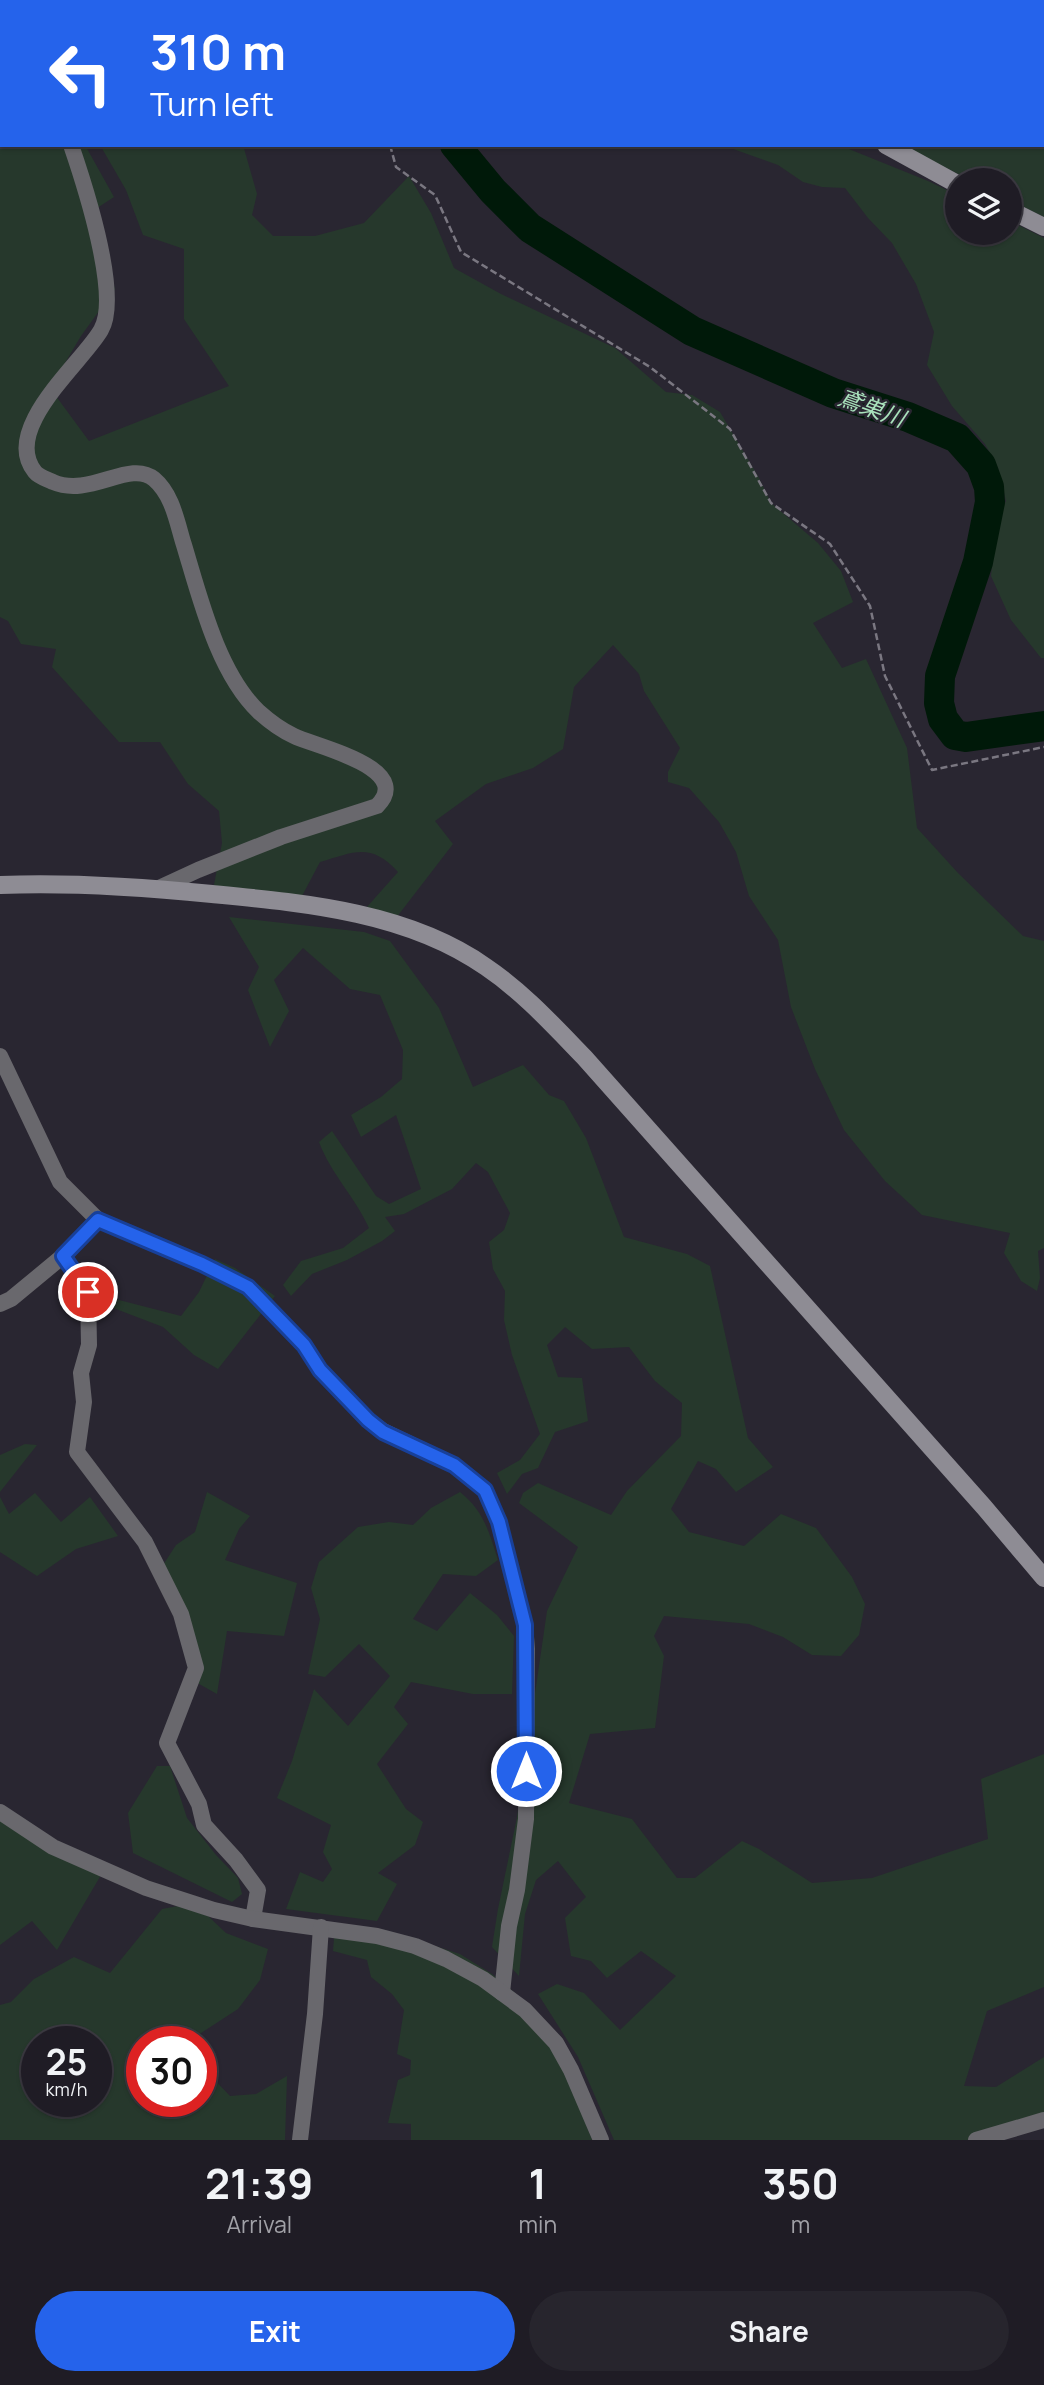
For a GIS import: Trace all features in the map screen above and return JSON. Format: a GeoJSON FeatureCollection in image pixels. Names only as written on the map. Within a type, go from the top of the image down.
{"type":"FeatureCollection","features":[{"type":"Feature","properties":{"kind":"street"},"geometry":{"type":"LineString","coordinates":[[72,147],[99,239],[107,316],[101,331],[46,394],[25,443],[27,459],[39,476],[62,486],[90,486],[124,474],[140,472],[151,476],[162,486],[170,502],[219,649],[240,692],[276,725],[303,740],[365,764],[378,774],[386,785],[385,798],[377,806],[281,837],[159,888]]}},
{"type":"Feature","properties":{"kind":"street"},"geometry":{"type":"LineString","coordinates":[[890,147],[945,177]]}},
{"type":"Feature","properties":{"kind":"street"},"geometry":{"type":"LineString","coordinates":[[1022,216],[1044,227]]}},
{"type":"Feature","properties":{"kind":"street"},"geometry":{"type":"LineString","coordinates":[[0,885],[159,888],[308,905],[381,920],[445,944],[485,966],[524,996],[593,1067],[975,1496],[1044,1578]]}},
{"type":"Feature","properties":{"kind":"street"},"geometry":{"type":"LineString","coordinates":[[0,1056],[61,1182],[98,1220],[202,1264],[248,1287],[304,1345],[320,1370],[368,1420],[383,1432],[454,1465],[485,1490],[499,1522],[525,1625],[527,1649],[526,1819],[517,1891],[509,1926],[502,1993]]}},
{"type":"Feature","properties":{"kind":"street"},"geometry":{"type":"LineString","coordinates":[[0,1304],[63,1256],[98,1220]]}},
{"type":"Feature","properties":{"kind":"street"},"geometry":{"type":"LineString","coordinates":[[63,1256],[88,1292],[89,1345],[80,1373],[84,1402],[76,1452],[145,1542],[181,1614],[196,1668],[167,1743],[199,1804],[204,1825],[236,1860],[258,1890],[253,1919]]}},
{"type":"Feature","properties":{"kind":"street"},"geometry":{"type":"LineString","coordinates":[[0,1812],[53,1847],[146,1888],[214,1910],[253,1919],[377,1936],[415,1946],[446,1959],[525,2010],[556,2043],[571,2070],[601,2140]]}},
{"type":"Feature","properties":{"kind":"street"},"geometry":{"type":"LineString","coordinates":[[300,2140],[315,2014],[321,1927]]}},
{"type":"Feature","properties":{"kind":"street"},"geometry":{"type":"LineString","coordinates":[[976,2140],[1044,2120]]}},
{"type":"Feature","properties":{"kind":"path"},"geometry":{"type":"LineString","coordinates":[[391,147],[396,167],[435,195],[461,252],[650,367],[730,429],[771,503],[830,544],[870,606],[885,676],[932,770],[1044,747]]}},
{"type":"Feature","properties":{"kind":"green space"},"geometry":{"type":"Polygon","coordinates":[[[0,147],[86,147],[114,197],[88,214],[115,289],[81,336],[50,388],[89,441],[229,386],[184,319],[184,249],[143,235],[126,190],[101,147],[244,147],[257,194],[252,215],[273,236],[315,236],[364,223],[409,176],[431,213],[454,268],[501,294],[615,348],[666,392],[692,395],[720,412],[771,503],[818,543],[841,571],[853,602],[813,623],[842,668],[866,659],[907,748],[917,828],[958,873],[1023,936],[1044,941],[1044,1248],[1038,1251],[1040,1278],[1037,1291],[1021,1281],[1004,1253],[1010,1233],[922,1215],[885,1181],[844,1130],[815,1069],[791,1007],[778,940],[749,896],[736,852],[719,822],[689,788],[668,782],[668,772],[680,748],[644,691],[639,674],[613,645],[574,687],[563,749],[533,768],[486,784],[435,821],[453,844],[393,922],[366,908],[398,872],[379,856],[370,853],[353,853],[320,862],[302,896],[213,890],[222,843],[219,811],[188,784],[160,742],[119,742],[52,667],[56,649],[21,644],[8,621],[0,617],[0,147]]]}},
{"type":"Feature","properties":{"kind":"green space"},"geometry":{"type":"Polygon","coordinates":[[[728,147],[844,147],[928,181],[945,189],[945,245],[1022,245],[1022,227],[1044,238],[1044,658],[1041,658],[1011,620],[991,576],[997,521],[1006,501],[998,468],[985,444],[952,406],[927,365],[934,332],[916,284],[892,243],[845,188],[822,187],[803,182],[778,165],[728,147]]]}},
{"type":"Feature","properties":{"kind":"green space"},"geometry":{"type":"Polygon","coordinates":[[[905,147],[1044,147],[1044,217],[1022,206],[1022,168],[946,168],[905,147]]]}},
{"type":"Feature","properties":{"kind":"green space"},"geometry":{"type":"Polygon","coordinates":[[[229,917],[364,932],[390,941],[439,1008],[473,1087],[523,1065],[549,1095],[564,1101],[586,1138],[624,1237],[687,1254],[710,1266],[748,1438],[773,1467],[736,1492],[716,1469],[698,1461],[671,1509],[689,1532],[744,1546],[781,1514],[816,1528],[852,1577],[865,1604],[859,1635],[841,1656],[812,1655],[783,1637],[749,1624],[664,1616],[654,1636],[664,1656],[655,1728],[590,1734],[569,1803],[632,1819],[677,1878],[695,1878],[742,1841],[812,1883],[872,1878],[988,1839],[981,1779],[1044,1754],[1044,1987],[987,2011],[964,2086],[996,2087],[1044,2057],[1044,2120],[980,2134],[968,2140],[614,2140],[578,2057],[538,1994],[557,1984],[584,1993],[620,2030],[676,1976],[641,1951],[607,1978],[591,1961],[571,1956],[565,1918],[586,1897],[558,1861],[536,1880],[525,1914],[519,1976],[492,1947],[517,1817],[547,1611],[578,1547],[519,1503],[523,1493],[538,1483],[611,1515],[627,1491],[681,1436],[682,1403],[655,1381],[629,1347],[592,1349],[565,1327],[547,1345],[558,1377],[582,1378],[588,1421],[555,1432],[538,1468],[522,1474],[507,1494],[497,1473],[520,1460],[540,1434],[512,1355],[504,1320],[505,1291],[493,1269],[489,1242],[504,1230],[510,1213],[488,1172],[476,1163],[452,1189],[404,1214],[385,1217],[395,1231],[347,1260],[312,1274],[291,1296],[283,1285],[301,1261],[343,1248],[369,1228],[319,1142],[332,1131],[376,1196],[389,1204],[421,1189],[396,1115],[361,1137],[351,1115],[381,1097],[402,1079],[403,1050],[380,995],[350,989],[303,948],[274,980],[289,1011],[270,1047],[248,990],[259,967],[229,917]]]}},
{"type":"Feature","properties":{"kind":"green space"},"geometry":{"type":"Polygon","coordinates":[[[215,1259],[235,1268],[275,1296],[218,1369],[194,1355],[163,1327],[95,1301],[88,1292],[181,1316],[199,1292],[215,1259]]]}},
{"type":"Feature","properties":{"kind":"green space"},"geometry":{"type":"Polygon","coordinates":[[[25,1444],[37,1445],[0,1492],[0,1455],[25,1444]]]}},
{"type":"Feature","properties":{"kind":"green space"},"geometry":{"type":"Polygon","coordinates":[[[207,1492],[250,1516],[239,1529],[225,1560],[297,1583],[284,1636],[227,1631],[217,1694],[192,1680],[163,1565],[176,1545],[195,1532],[207,1492]]]}},
{"type":"Feature","properties":{"kind":"green space"},"geometry":{"type":"Polygon","coordinates":[[[460,1492],[480,1514],[498,1560],[476,1576],[443,1574],[413,1619],[437,1631],[470,1593],[497,1615],[514,1636],[512,1694],[473,1694],[411,1682],[394,1707],[408,1724],[377,1764],[406,1809],[423,1822],[415,1845],[378,1873],[397,1884],[377,1921],[286,1909],[300,1872],[323,1882],[332,1869],[323,1852],[331,1825],[277,1798],[292,1761],[314,1689],[348,1726],[390,1676],[359,1644],[325,1677],[308,1674],[320,1619],[311,1588],[319,1562],[358,1527],[389,1522],[413,1525],[431,1508],[460,1492]]]}},
{"type":"Feature","properties":{"kind":"green space"},"geometry":{"type":"Polygon","coordinates":[[[35,1493],[61,1522],[90,1497],[118,1536],[76,1549],[37,1576],[0,1552],[0,1497],[9,1514],[35,1493]]]}},
{"type":"Feature","properties":{"kind":"green space"},"geometry":{"type":"Polygon","coordinates":[[[157,1766],[170,1766],[187,1818],[238,1878],[242,1894],[232,1902],[133,1853],[128,1813],[157,1766]]]}},
{"type":"Feature","properties":{"kind":"green space"},"geometry":{"type":"Polygon","coordinates":[[[0,1814],[101,1875],[57,1950],[32,1921],[0,1945],[0,1814]]]}},
{"type":"Feature","properties":{"kind":"green space"},"geometry":{"type":"Polygon","coordinates":[[[178,1906],[208,1916],[226,1933],[268,1949],[260,1980],[238,2009],[212,2026],[126,2026],[126,2117],[217,2117],[217,2082],[230,2096],[256,2094],[287,2076],[285,2140],[0,2140],[0,2005],[11,2002],[34,1979],[74,1957],[110,1973],[162,1909],[178,1906]]]}},
{"type":"Feature","properties":{"kind":"green space"},"geometry":{"type":"Polygon","coordinates":[[[407,1937],[460,1954],[492,1974],[521,1998],[569,2078],[592,2140],[411,2140],[411,2124],[388,2123],[398,2080],[410,2075],[411,2060],[397,2054],[404,2010],[392,1994],[371,1977],[367,1960],[333,1951],[334,1938],[407,1937]]]}},
{"type":"Feature","properties":{"kind":"waterway","name":"鳶巣川"},"geometry":{"type":"LineString","coordinates":[[457,147],[493,191],[530,228],[692,331],[833,393],[908,417],[957,438],[981,465],[989,487],[990,502],[978,562],[940,676],[939,703],[943,719],[955,735],[966,737],[1044,726]]}},
{"type":"Feature","properties":{"kind":"route"},"geometry":{"type":"LineString","coordinates":[[88,1292],[63,1256],[98,1220],[202,1264],[248,1287],[304,1345],[320,1370],[383,1432],[454,1465],[485,1490],[499,1522],[525,1625],[526,1771]]}}]}
